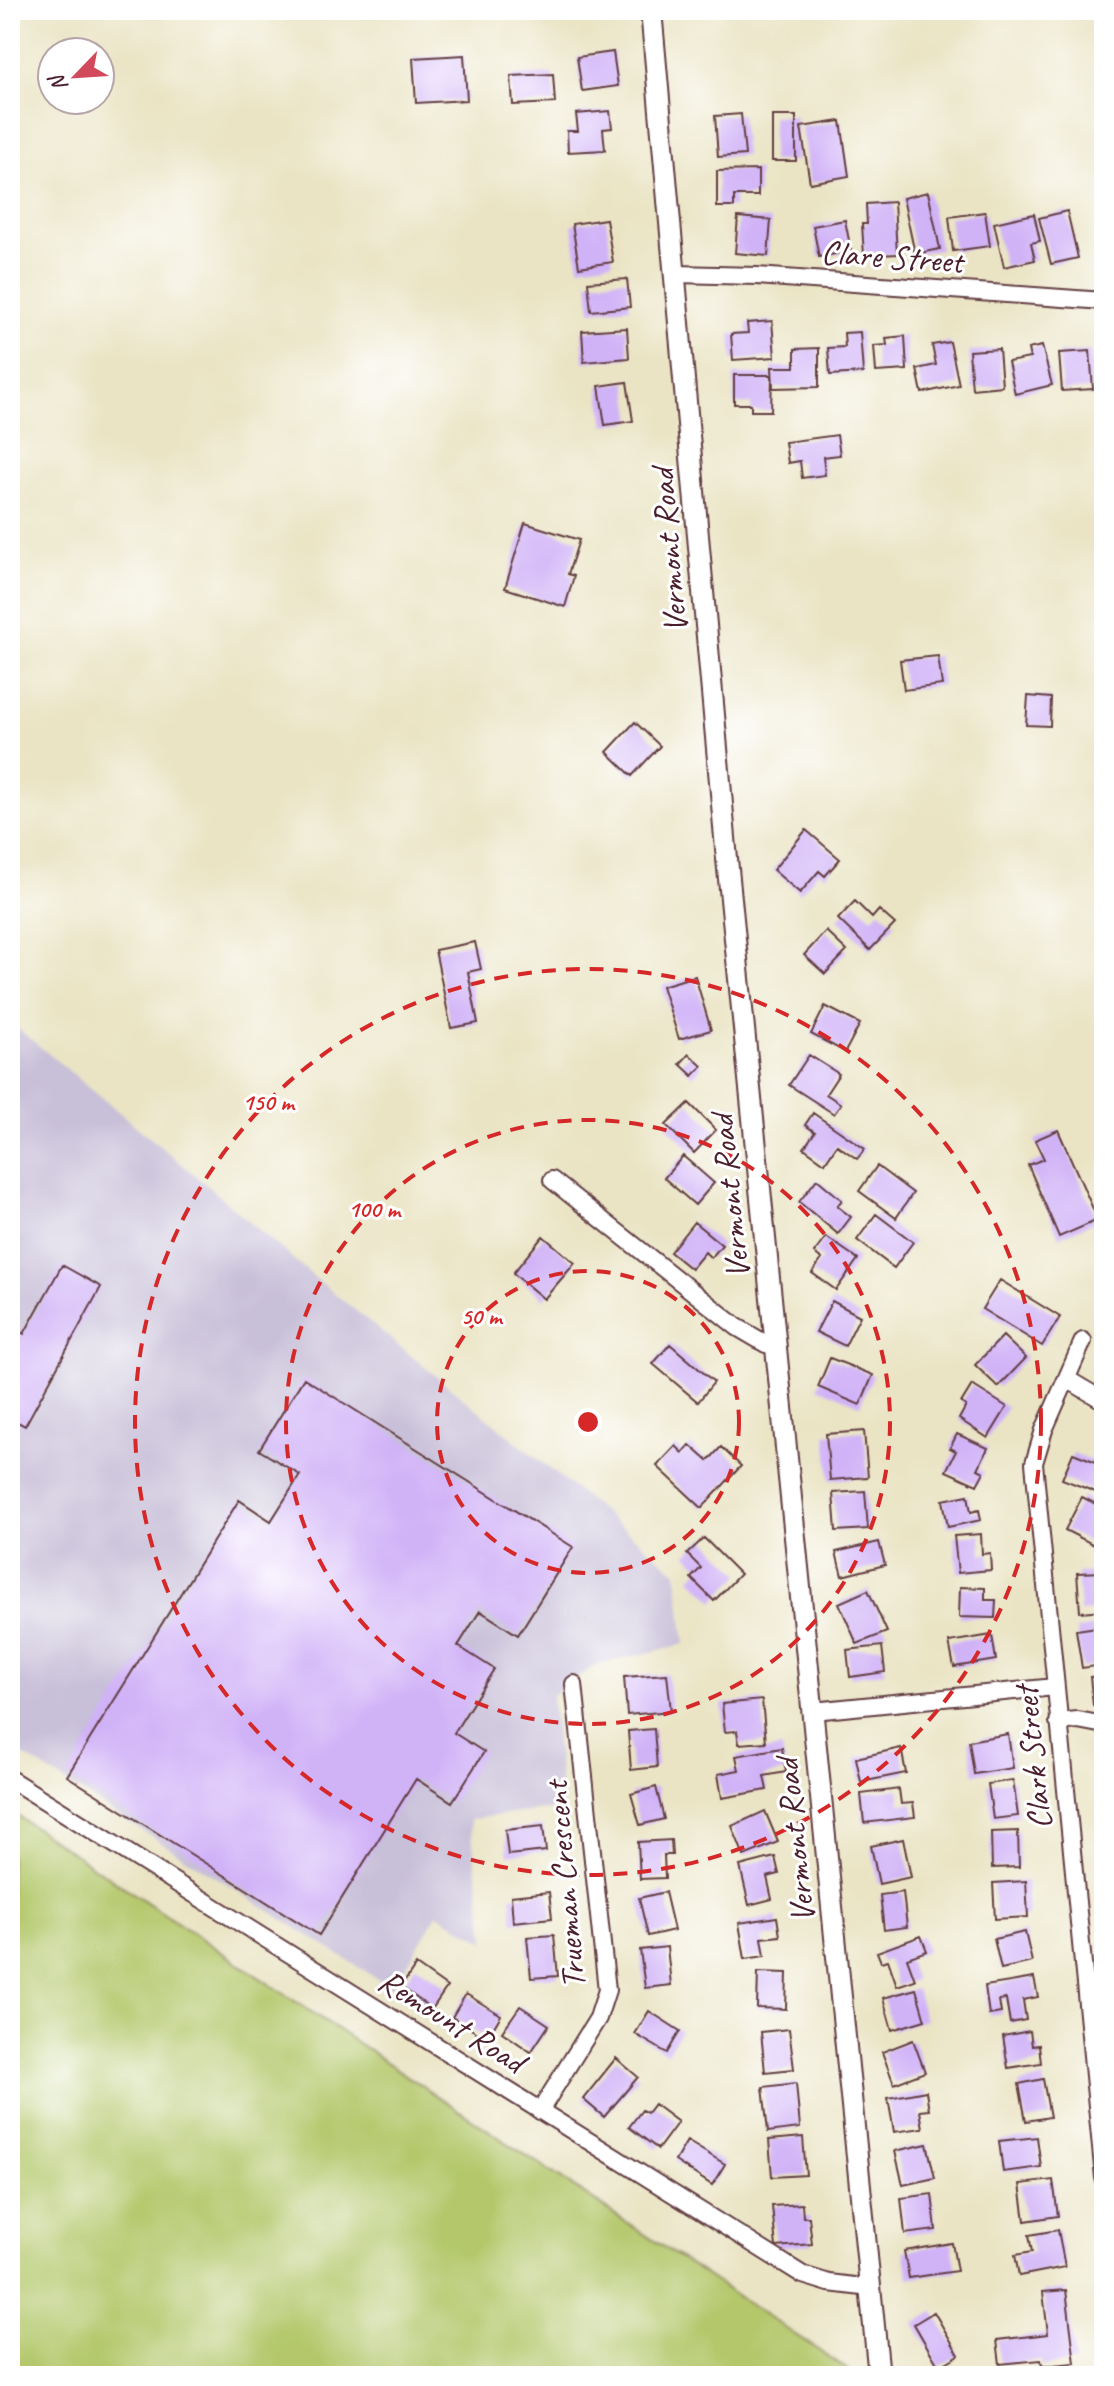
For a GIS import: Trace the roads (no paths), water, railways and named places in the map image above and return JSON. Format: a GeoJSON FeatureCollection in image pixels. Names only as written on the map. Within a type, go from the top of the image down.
{"type":"FeatureCollection","features":[{"type":"Feature","properties":{"kind":"street","name":"Vermont Road"},"geometry":{"type":"LineString","coordinates":[[651,10],[726,849],[879,2376]]}},
{"type":"Feature","properties":{"kind":"street","name":"Clare Street"},"geometry":{"type":"LineString","coordinates":[[676,274],[757,276],[1104,301]]}},
{"type":"Feature","properties":{"kind":"street"},"geometry":{"type":"LineString","coordinates":[[552,1180],[737,1327],[766,1344],[775,1345]]}},
{"type":"Feature","properties":{"kind":"street","name":"Clark Street"},"geometry":{"type":"LineString","coordinates":[[1083,1341],[1037,1448],[1034,1463],[1104,2178]]}},
{"type":"Feature","properties":{"kind":"street"},"geometry":{"type":"LineString","coordinates":[[1067,1379],[1104,1401]]}},
{"type":"Feature","properties":{"kind":"street","name":"Trueman Crescent"},"geometry":{"type":"LineString","coordinates":[[540,2111],[598,2018],[607,1990],[574,1684]]}},
{"type":"Feature","properties":{"kind":"street"},"geometry":{"type":"LineString","coordinates":[[813,1711],[1055,1687]]}},
{"type":"Feature","properties":{"kind":"street"},"geometry":{"type":"LineString","coordinates":[[1058,1722],[1078,1720],[1104,1725]]}},
{"type":"Feature","properties":{"kind":"street","name":"Remount Road"},"geometry":{"type":"LineString","coordinates":[[10,1779],[803,2275],[829,2283],[871,2288]]}}]}
